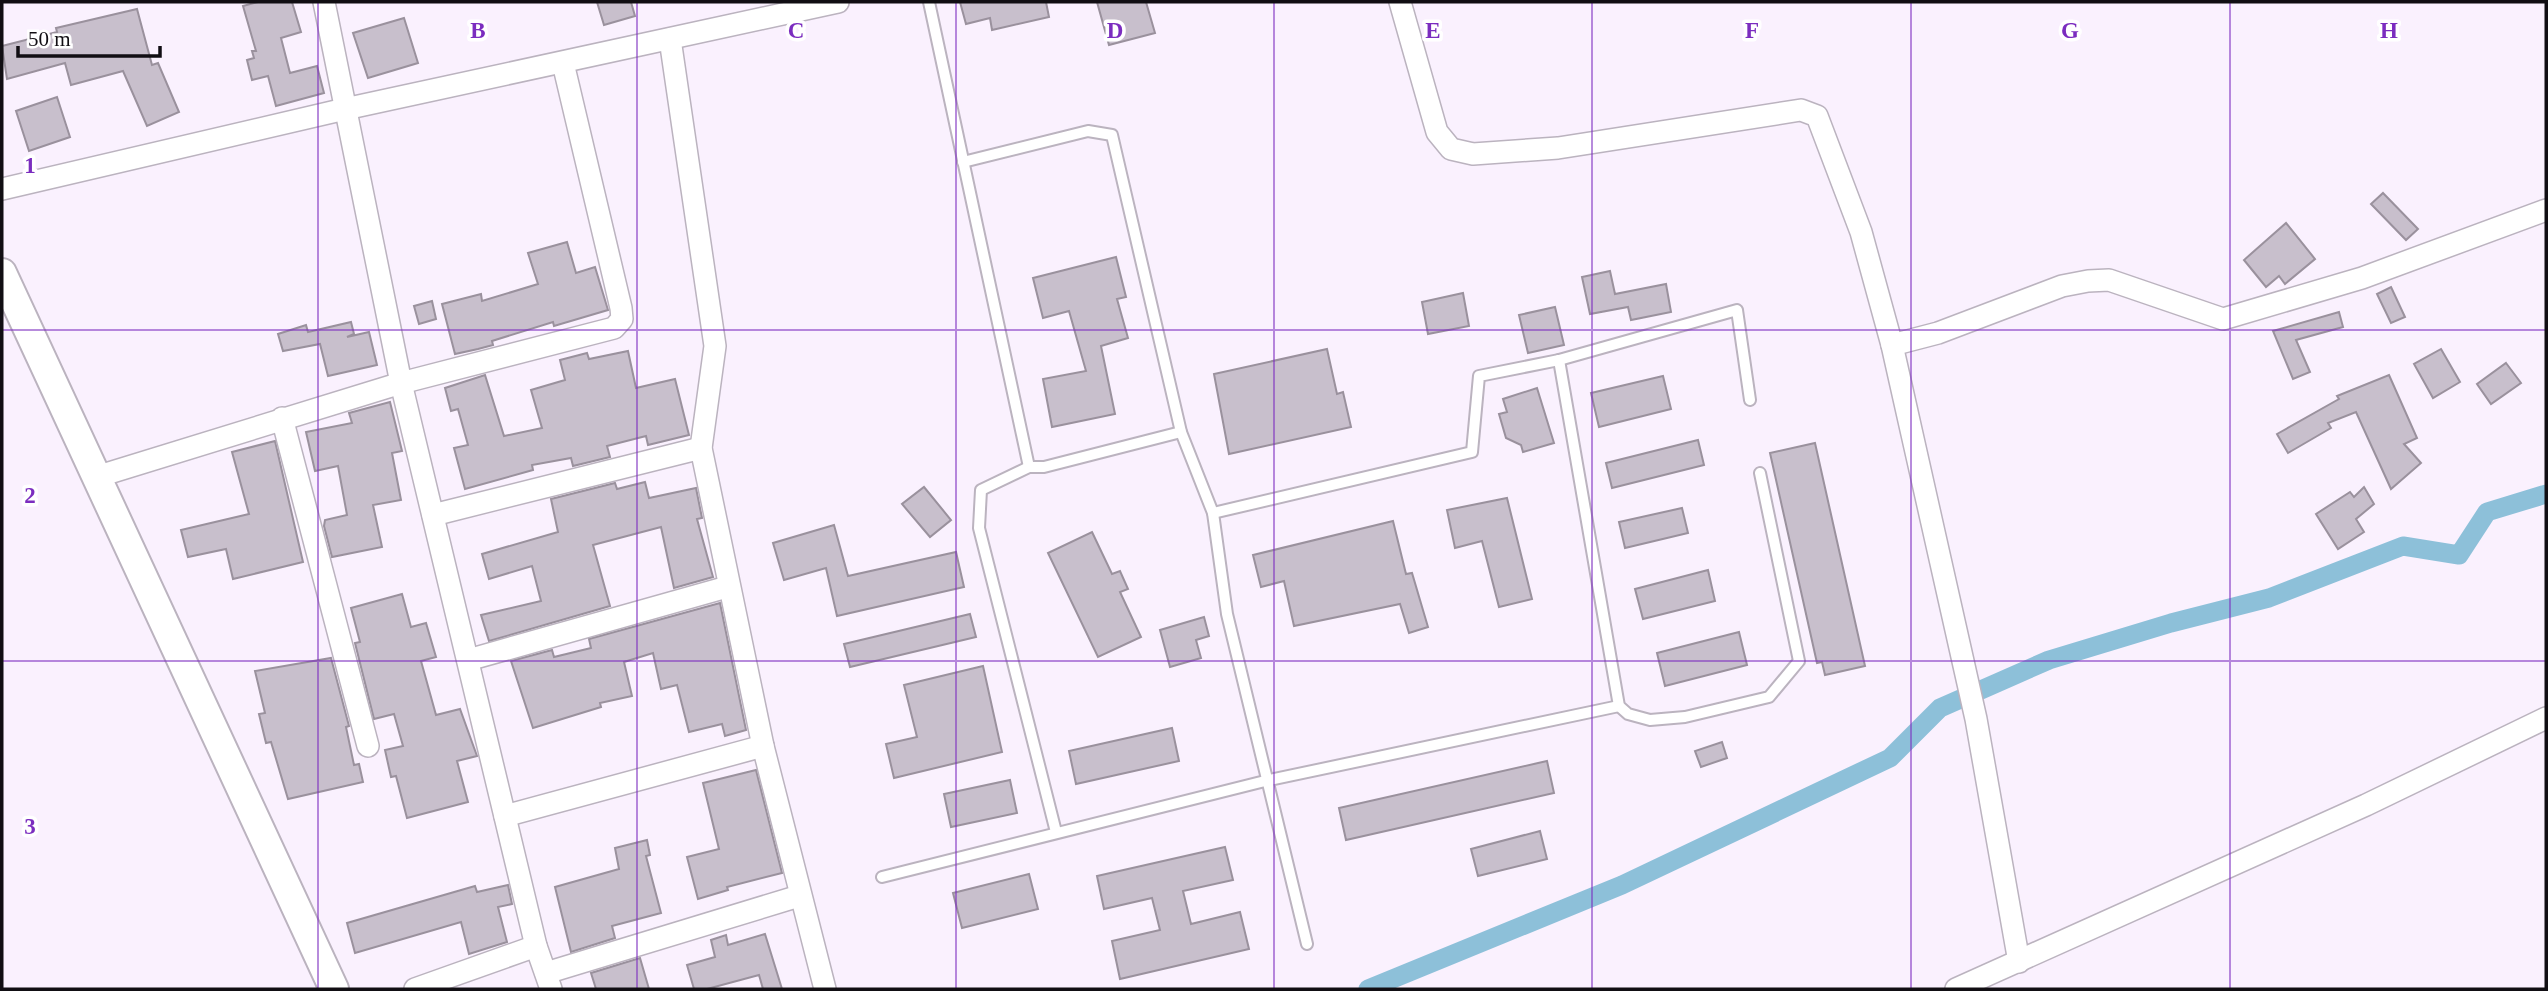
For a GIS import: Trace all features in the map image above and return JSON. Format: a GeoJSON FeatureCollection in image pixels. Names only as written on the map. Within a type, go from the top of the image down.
{"type":"FeatureCollection","features":[{"type":"Feature","properties":{"kind":"street"},"geometry":{"type":"LineString","coordinates":[[324,2],[401,383],[536,946],[549,981],[799,896]]}},
{"type":"Feature","properties":{"kind":"street"},"geometry":{"type":"LineString","coordinates":[[2,189],[345,109],[838,2]]}},
{"type":"Feature","properties":{"kind":"street"},"geometry":{"type":"LineString","coordinates":[[1400,2],[1437,132],[1451,149],[1473,153],[1558,148],[1801,110],[1817,116],[1861,232],[1892,345],[1976,719],[2018,962]]}},
{"type":"Feature","properties":{"kind":"street"},"geometry":{"type":"LineString","coordinates":[[670,39],[715,346],[701,449],[727,587],[763,746],[799,896],[825,989]]}},
{"type":"Feature","properties":{"kind":"street"},"geometry":{"type":"LineString","coordinates":[[96,477],[401,383],[614,328],[622,319],[564,63]]}},
{"type":"Feature","properties":{"kind":"street"},"geometry":{"type":"LineString","coordinates":[[1892,345],[1938,332],[2062,286],[2088,281],[2109,280],[2223,319],[2362,278],[2546,210]]}},
{"type":"Feature","properties":{"kind":"street"},"geometry":{"type":"LineString","coordinates":[[2,273],[334,989]]}},
{"type":"Feature","properties":{"kind":"street"},"geometry":{"type":"LineString","coordinates":[[282,418],[368,746]]}},
{"type":"Feature","properties":{"kind":"street"},"geometry":{"type":"LineString","coordinates":[[433,515],[701,449]]}},
{"type":"Feature","properties":{"kind":"street"},"geometry":{"type":"LineString","coordinates":[[468,660],[727,587]]}},
{"type":"Feature","properties":{"kind":"street"},"geometry":{"type":"LineString","coordinates":[[1956,989],[2366,806],[2546,718]]}},
{"type":"Feature","properties":{"kind":"street"},"geometry":{"type":"LineString","coordinates":[[505,816],[763,746]]}},
{"type":"Feature","properties":{"kind":"street"},"geometry":{"type":"LineString","coordinates":[[415,989],[536,946]]}},
{"type":"Feature","properties":{"kind":"lane"},"geometry":{"type":"LineString","coordinates":[[929,2],[1029,467]]}},
{"type":"Feature","properties":{"kind":"lane"},"geometry":{"type":"LineString","coordinates":[[963,162],[1088,131],[1112,135],[1181,432],[1213,513],[1227,614],[1265,781],[1307,944]]}},
{"type":"Feature","properties":{"kind":"lane"},"geometry":{"type":"LineString","coordinates":[[1213,513],[1472,452],[1479,376],[1559,360],[1737,310],[1749,400]]}},
{"type":"Feature","properties":{"kind":"lane"},"geometry":{"type":"LineString","coordinates":[[1559,360],[1619,706],[1628,714],[1650,720],[1685,717],[1769,697],[1799,661],[1760,473]]}},
{"type":"Feature","properties":{"kind":"lane"},"geometry":{"type":"LineString","coordinates":[[1056,832],[979,528],[981,490],[1029,467],[1044,467],[1181,432]]}},
{"type":"Feature","properties":{"kind":"lane"},"geometry":{"type":"LineString","coordinates":[[882,877],[1265,781],[1619,706]]}},
{"type":"Feature","properties":{"kind":"building"},"geometry":{"type":"Polygon","coordinates":[[[258,2],[292,2],[301,32],[281,38],[290,73],[317,66],[324,93],[276,106],[268,76],[252,80],[247,60],[254,58],[252,51],[256,51],[243,6],[258,2]]]}},
{"type":"Feature","properties":{"kind":"building"},"geometry":{"type":"Polygon","coordinates":[[[597,2],[631,2],[635,16],[604,25],[597,2]]]}},
{"type":"Feature","properties":{"kind":"building"},"geometry":{"type":"Polygon","coordinates":[[[960,2],[1046,2],[1049,17],[992,30],[990,18],[966,24],[960,2]]]}},
{"type":"Feature","properties":{"kind":"building"},"geometry":{"type":"Polygon","coordinates":[[[1097,2],[1146,2],[1155,33],[1109,45],[1097,2]]]}},
{"type":"Feature","properties":{"kind":"building"},"geometry":{"type":"Polygon","coordinates":[[[137,9],[152,65],[158,63],[179,112],[147,126],[123,71],[71,85],[65,63],[7,79],[2,46],[57,32],[56,28],[137,9]]]}},
{"type":"Feature","properties":{"kind":"building"},"geometry":{"type":"Polygon","coordinates":[[[404,18],[418,63],[368,78],[353,33],[404,18]]]}},
{"type":"Feature","properties":{"kind":"building"},"geometry":{"type":"Polygon","coordinates":[[[57,97],[70,137],[29,151],[16,111],[57,97]]]}},
{"type":"Feature","properties":{"kind":"building"},"geometry":{"type":"Polygon","coordinates":[[[2383,193],[2418,229],[2406,240],[2371,204],[2383,193]]]}},
{"type":"Feature","properties":{"kind":"building"},"geometry":{"type":"Polygon","coordinates":[[[2286,223],[2315,259],[2285,284],[2279,276],[2266,287],[2244,260],[2286,223]]]}},
{"type":"Feature","properties":{"kind":"building"},"geometry":{"type":"Polygon","coordinates":[[[567,242],[576,273],[595,267],[608,310],[554,326],[553,322],[492,341],[493,345],[455,354],[442,304],[481,294],[482,301],[538,284],[528,253],[567,242]]]}},
{"type":"Feature","properties":{"kind":"building"},"geometry":{"type":"Polygon","coordinates":[[[1116,257],[1126,297],[1117,299],[1128,338],[1101,346],[1115,414],[1052,427],[1043,379],[1086,371],[1069,311],[1043,318],[1033,278],[1116,257]]]}},
{"type":"Feature","properties":{"kind":"building"},"geometry":{"type":"Polygon","coordinates":[[[1610,271],[1615,294],[1666,284],[1671,312],[1631,320],[1628,307],[1590,314],[1582,277],[1610,271]]]}},
{"type":"Feature","properties":{"kind":"building"},"geometry":{"type":"Polygon","coordinates":[[[2391,287],[2405,317],[2391,323],[2377,294],[2391,287]]]}},
{"type":"Feature","properties":{"kind":"building"},"geometry":{"type":"Polygon","coordinates":[[[1463,293],[1469,326],[1428,334],[1422,302],[1463,293]]]}},
{"type":"Feature","properties":{"kind":"building"},"geometry":{"type":"Polygon","coordinates":[[[432,301],[436,319],[419,324],[414,306],[432,301]]]}},
{"type":"Feature","properties":{"kind":"building"},"geometry":{"type":"Polygon","coordinates":[[[1555,307],[1564,345],[1528,353],[1519,315],[1555,307]]]}},
{"type":"Feature","properties":{"kind":"building"},"geometry":{"type":"Polygon","coordinates":[[[2339,312],[2343,327],[2296,340],[2310,372],[2293,379],[2273,331],[2339,312]]]}},
{"type":"Feature","properties":{"kind":"building"},"geometry":{"type":"Polygon","coordinates":[[[351,322],[354,334],[347,337],[369,332],[377,365],[328,376],[320,344],[283,351],[278,334],[306,325],[308,332],[351,322]]]}},
{"type":"Feature","properties":{"kind":"building"},"geometry":{"type":"Polygon","coordinates":[[[1327,349],[1337,394],[1343,392],[1351,427],[1229,454],[1214,374],[1327,349]]]}},
{"type":"Feature","properties":{"kind":"building"},"geometry":{"type":"Polygon","coordinates":[[[2441,349],[2460,382],[2433,398],[2414,364],[2441,349]]]}},
{"type":"Feature","properties":{"kind":"building"},"geometry":{"type":"Polygon","coordinates":[[[628,351],[636,388],[675,379],[689,435],[648,445],[646,436],[607,446],[610,457],[573,466],[571,458],[532,465],[533,470],[465,489],[454,448],[468,445],[458,409],[451,411],[445,388],[485,375],[504,436],[542,428],[531,390],[565,380],[560,360],[587,353],[589,359],[628,351]]]}},
{"type":"Feature","properties":{"kind":"building"},"geometry":{"type":"Polygon","coordinates":[[[2506,363],[2521,383],[2491,404],[2477,384],[2506,363]]]}},
{"type":"Feature","properties":{"kind":"building"},"geometry":{"type":"Polygon","coordinates":[[[2389,375],[2417,438],[2404,444],[2421,463],[2391,489],[2356,412],[2328,423],[2331,428],[2288,453],[2277,434],[2339,399],[2337,396],[2389,375]]]}},
{"type":"Feature","properties":{"kind":"building"},"geometry":{"type":"Polygon","coordinates":[[[1663,376],[1671,409],[1599,427],[1591,393],[1663,376]]]}},
{"type":"Feature","properties":{"kind":"building"},"geometry":{"type":"Polygon","coordinates":[[[1537,388],[1554,443],[1523,452],[1521,445],[1506,438],[1499,414],[1507,412],[1503,399],[1537,388]]]}},
{"type":"Feature","properties":{"kind":"building"},"geometry":{"type":"Polygon","coordinates":[[[390,402],[402,451],[392,453],[401,500],[373,505],[382,547],[332,557],[325,520],[347,515],[338,466],[315,471],[306,432],[352,423],[349,413],[390,402]]]}},
{"type":"Feature","properties":{"kind":"building"},"geometry":{"type":"Polygon","coordinates":[[[1698,440],[1704,465],[1612,488],[1606,463],[1698,440]]]}},
{"type":"Feature","properties":{"kind":"building"},"geometry":{"type":"Polygon","coordinates":[[[275,441],[303,562],[233,579],[226,549],[188,557],[181,530],[249,514],[232,452],[275,441]]]}},
{"type":"Feature","properties":{"kind":"building"},"geometry":{"type":"Polygon","coordinates":[[[1815,443],[1865,666],[1825,675],[1822,662],[1817,663],[1770,453],[1815,443]]]}},
{"type":"Feature","properties":{"kind":"building"},"geometry":{"type":"Polygon","coordinates":[[[645,482],[649,498],[696,488],[702,518],[697,519],[713,577],[674,588],[661,527],[593,545],[610,606],[489,641],[481,615],[541,601],[532,566],[489,579],[482,554],[558,532],[551,499],[615,483],[617,489],[645,482]]]}},
{"type":"Feature","properties":{"kind":"building"},"geometry":{"type":"Polygon","coordinates":[[[924,487],[951,520],[930,537],[902,504],[924,487]]]}},
{"type":"Feature","properties":{"kind":"building"},"geometry":{"type":"Polygon","coordinates":[[[2364,487],[2374,504],[2356,519],[2364,532],[2338,549],[2316,514],[2350,492],[2354,497],[2364,487]]]}},
{"type":"Feature","properties":{"kind":"building"},"geometry":{"type":"Polygon","coordinates":[[[1507,498],[1532,599],[1499,607],[1482,541],[1455,548],[1447,510],[1507,498]]]}},
{"type":"Feature","properties":{"kind":"building"},"geometry":{"type":"Polygon","coordinates":[[[1682,508],[1688,533],[1625,548],[1619,522],[1682,508]]]}},
{"type":"Feature","properties":{"kind":"building"},"geometry":{"type":"Polygon","coordinates":[[[1393,521],[1406,574],[1412,573],[1428,627],[1409,633],[1400,604],[1294,626],[1284,581],[1261,587],[1253,555],[1393,521]]]}},
{"type":"Feature","properties":{"kind":"building"},"geometry":{"type":"Polygon","coordinates":[[[834,525],[848,576],[956,552],[964,587],[837,616],[826,568],[784,580],[773,543],[834,525]]]}},
{"type":"Feature","properties":{"kind":"building"},"geometry":{"type":"Polygon","coordinates":[[[1092,532],[1112,574],[1120,571],[1128,589],[1120,592],[1141,637],[1098,657],[1048,553],[1092,532]]]}},
{"type":"Feature","properties":{"kind":"building"},"geometry":{"type":"Polygon","coordinates":[[[1708,570],[1715,601],[1643,619],[1635,589],[1708,570]]]}},
{"type":"Feature","properties":{"kind":"building"},"geometry":{"type":"Polygon","coordinates":[[[402,594],[411,627],[426,623],[436,657],[421,661],[436,715],[460,709],[477,756],[457,761],[468,802],[407,818],[396,776],[391,777],[385,750],[403,746],[394,714],[374,719],[355,643],[360,642],[351,608],[402,594]]]}},
{"type":"Feature","properties":{"kind":"building"},"geometry":{"type":"Polygon","coordinates":[[[720,603],[746,730],[725,736],[722,724],[689,732],[677,685],[661,689],[653,653],[624,662],[632,696],[600,703],[601,707],[533,728],[511,661],[552,650],[554,657],[591,648],[589,639],[720,603]]]}},
{"type":"Feature","properties":{"kind":"building"},"geometry":{"type":"Polygon","coordinates":[[[970,614],[976,637],[850,667],[844,644],[970,614]]]}},
{"type":"Feature","properties":{"kind":"building"},"geometry":{"type":"Polygon","coordinates":[[[1204,617],[1209,636],[1196,640],[1201,658],[1170,667],[1160,630],[1204,617]]]}},
{"type":"Feature","properties":{"kind":"building"},"geometry":{"type":"Polygon","coordinates":[[[1739,632],[1747,665],[1665,686],[1657,653],[1739,632]]]}},
{"type":"Feature","properties":{"kind":"building"},"geometry":{"type":"Polygon","coordinates":[[[331,658],[349,726],[346,727],[354,765],[359,764],[363,782],[288,799],[271,742],[266,743],[259,714],[265,713],[255,671],[331,658]]]}},
{"type":"Feature","properties":{"kind":"building"},"geometry":{"type":"Polygon","coordinates":[[[983,666],[1002,752],[894,778],[886,744],[917,737],[904,685],[983,666]]]}},
{"type":"Feature","properties":{"kind":"building"},"geometry":{"type":"Polygon","coordinates":[[[1172,728],[1179,761],[1076,784],[1069,751],[1172,728]]]}},
{"type":"Feature","properties":{"kind":"building"},"geometry":{"type":"Polygon","coordinates":[[[1722,742],[1727,758],[1701,767],[1695,751],[1722,742]]]}},
{"type":"Feature","properties":{"kind":"building"},"geometry":{"type":"Polygon","coordinates":[[[1547,761],[1554,793],[1346,840],[1339,808],[1547,761]]]}},
{"type":"Feature","properties":{"kind":"building"},"geometry":{"type":"Polygon","coordinates":[[[756,770],[782,873],[727,887],[728,890],[698,899],[687,857],[719,849],[703,783],[756,770]]]}},
{"type":"Feature","properties":{"kind":"building"},"geometry":{"type":"Polygon","coordinates":[[[1010,780],[1017,813],[951,827],[944,794],[1010,780]]]}},
{"type":"Feature","properties":{"kind":"building"},"geometry":{"type":"Polygon","coordinates":[[[1540,831],[1547,859],[1478,876],[1471,849],[1540,831]]]}},
{"type":"Feature","properties":{"kind":"building"},"geometry":{"type":"Polygon","coordinates":[[[647,840],[650,855],[646,856],[661,913],[612,926],[615,938],[571,952],[555,887],[619,869],[615,848],[647,840]]]}},
{"type":"Feature","properties":{"kind":"building"},"geometry":{"type":"Polygon","coordinates":[[[1225,847],[1233,880],[1183,891],[1191,924],[1240,912],[1249,949],[1120,979],[1112,941],[1160,930],[1152,898],[1104,909],[1097,876],[1225,847]]]}},
{"type":"Feature","properties":{"kind":"building"},"geometry":{"type":"Polygon","coordinates":[[[1029,874],[1038,909],[962,928],[953,893],[1029,874]]]}},
{"type":"Feature","properties":{"kind":"building"},"geometry":{"type":"Polygon","coordinates":[[[508,885],[512,904],[498,907],[507,942],[469,954],[461,922],[355,953],[347,923],[475,886],[477,892],[508,885]]]}},
{"type":"Feature","properties":{"kind":"building"},"geometry":{"type":"Polygon","coordinates":[[[765,934],[782,989],[763,989],[759,975],[707,989],[694,989],[687,965],[715,957],[711,940],[726,935],[728,945],[765,934]]]}},
{"type":"Feature","properties":{"kind":"building"},"geometry":{"type":"Polygon","coordinates":[[[640,958],[649,989],[596,989],[591,973],[640,958]]]}},
{"type":"Feature","properties":{"kind":"waterway"},"geometry":{"type":"LineString","coordinates":[[1368,989],[1622,885],[1890,758],[1940,708],[2049,660],[2171,623],[2269,598],[2403,546],[2459,555],[2487,512],[2546,494]]}}]}
